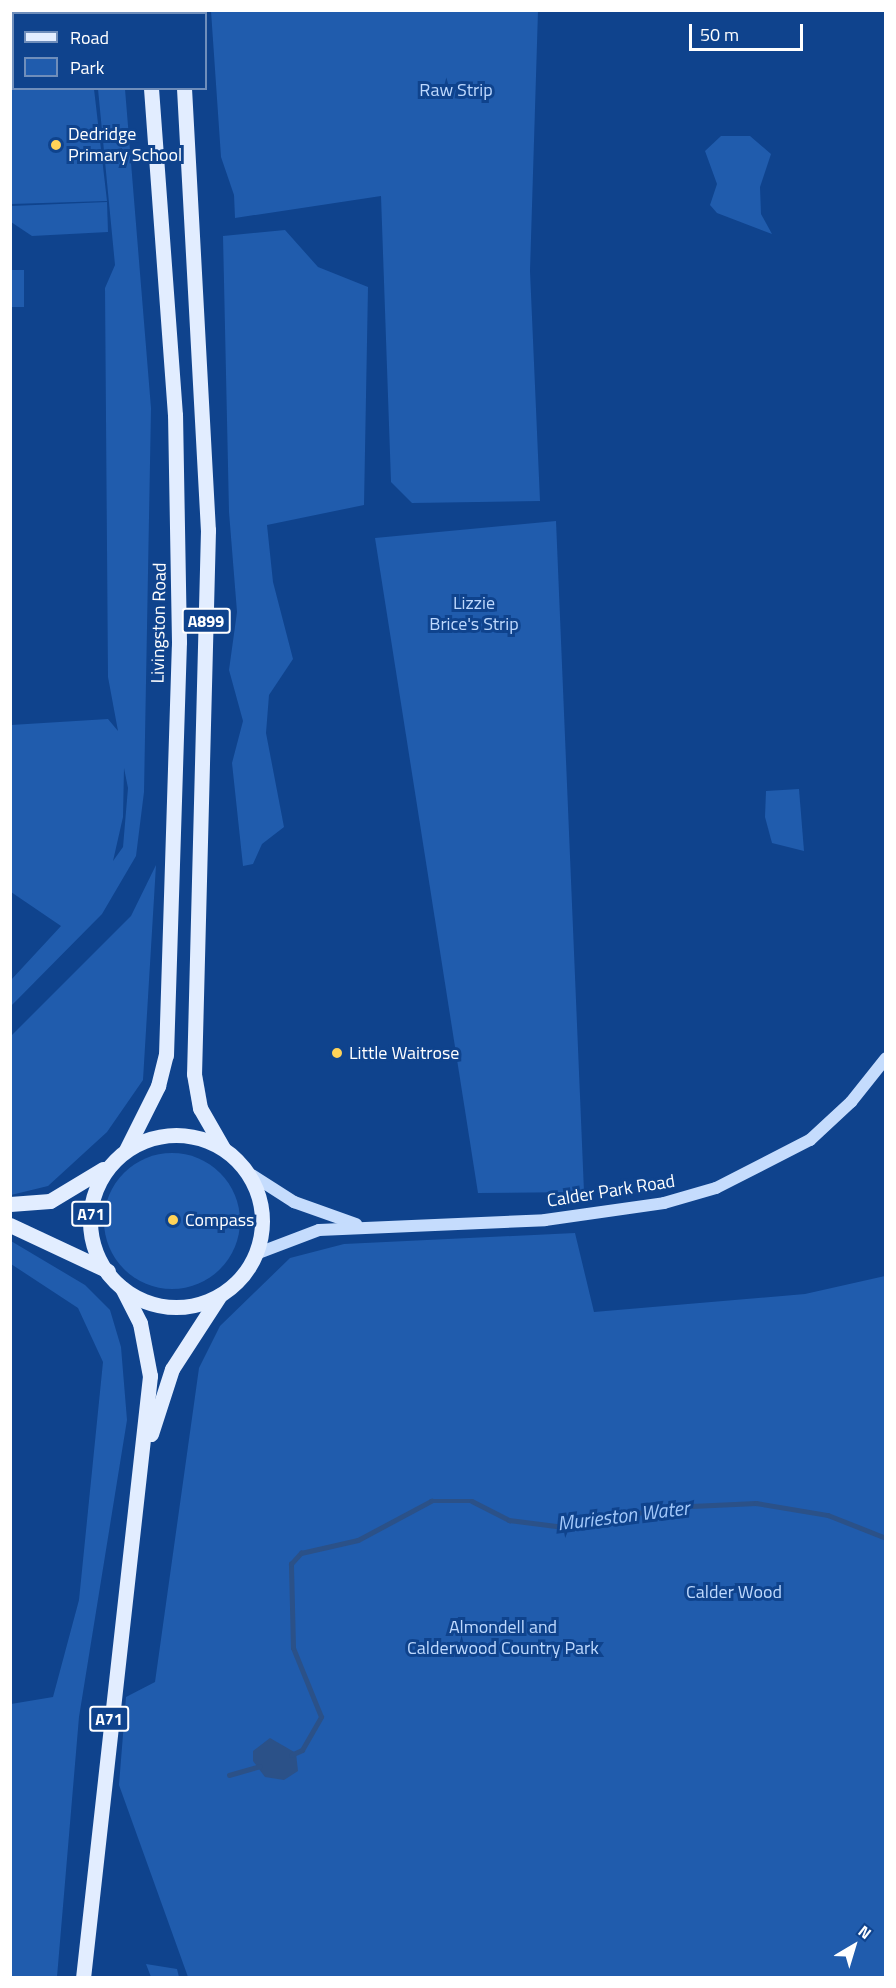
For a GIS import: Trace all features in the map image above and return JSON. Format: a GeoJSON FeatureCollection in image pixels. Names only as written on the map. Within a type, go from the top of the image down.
{"type":"FeatureCollection","features":[{"type":"Feature","properties":{"kind":"main road","name":"Livingston Road"},"geometry":{"type":"LineString","coordinates":[[121,1155],[158,1086],[166,1055],[179,642],[175,415],[151,90]]}},
{"type":"Feature","properties":{"kind":"main road","name":"A899"},"geometry":{"type":"LineString","coordinates":[[184,90],[192,161],[208,530],[194,1074],[200,1108],[223,1148]]}},
{"type":"Feature","properties":{"kind":"main road"},"geometry":{"type":"LineString","coordinates":[[192,161],[193,90]]}},
{"type":"Feature","properties":{"kind":"main road","name":"Calder Park Road"},"geometry":{"type":"LineString","coordinates":[[256,1254],[296,1234],[365,1227],[552,1219],[664,1203],[716,1188],[810,1140],[851,1102],[885,1058]]}},
{"type":"Feature","properties":{"kind":"main road","name":"A71"},"geometry":{"type":"LineString","coordinates":[[10,1204],[50,1201],[88,1182],[137,1142],[174,1134],[223,1148],[247,1172],[262,1212],[256,1254],[220,1295],[172,1369],[142,1461]]}},
{"type":"Feature","properties":{"kind":"main road","name":"A71"},"geometry":{"type":"LineString","coordinates":[[83,1977],[121,1602],[142,1461],[150,1376],[140,1323],[122,1288],[108,1271],[91,1234],[91,1208],[99,1182],[121,1155]]}},
{"type":"Feature","properties":{"kind":"main road"},"geometry":{"type":"LineString","coordinates":[[247,1172],[294,1202],[365,1227]]}},
{"type":"Feature","properties":{"kind":"main road","name":"A71"},"geometry":{"type":"LineString","coordinates":[[10,1225],[108,1271]]}},
{"type":"Feature","properties":{"kind":"main road","name":"A71"},"geometry":{"type":"LineString","coordinates":[[122,1288],[146,1301],[177,1307],[220,1295]]}},
{"type":"Feature","properties":{"kind":"green space","name":"Dedridge Primary School"},"geometry":{"type":"Polygon","coordinates":[[[10,11],[86,11],[12,12],[12,90],[94,90],[107,201],[11,204],[10,11]]]}},
{"type":"Feature","properties":{"kind":"green space","name":"Raw Strip"},"geometry":{"type":"Polygon","coordinates":[[[211,11],[538,11],[530,271],[540,501],[412,503],[391,482],[381,196],[235,218],[234,195],[221,157],[211,11]]]}},
{"type":"Feature","properties":{"kind":"green space"},"geometry":{"type":"Polygon","coordinates":[[[98,90],[125,90],[151,408],[144,792],[136,856],[102,914],[11,1006],[11,980],[61,926],[11,892],[11,725],[108,719],[118,731],[108,677],[105,288],[115,265],[98,90]],[[124,768],[123,817],[113,861],[123,847],[128,788],[124,768]]]}},
{"type":"Feature","properties":{"kind":"green space"},"geometry":{"type":"Polygon","coordinates":[[[721,136],[750,136],[771,154],[760,187],[761,214],[772,234],[717,213],[710,205],[717,184],[705,151],[721,136]]]}},
{"type":"Feature","properties":{"kind":"green space"},"geometry":{"type":"Polygon","coordinates":[[[107,202],[108,232],[32,236],[11,222],[11,206],[107,202]]]}},
{"type":"Feature","properties":{"kind":"green space"},"geometry":{"type":"Polygon","coordinates":[[[285,230],[318,267],[368,287],[364,505],[267,525],[273,582],[293,659],[269,695],[266,733],[284,827],[262,844],[253,864],[243,866],[232,763],[243,721],[229,670],[237,612],[229,512],[223,236],[285,230]]]}},
{"type":"Feature","properties":{"kind":"green space"},"geometry":{"type":"Polygon","coordinates":[[[11,270],[24,270],[24,307],[11,307],[11,270]]]}},
{"type":"Feature","properties":{"kind":"green space","name":"Lizzie Brice's Strip"},"geometry":{"type":"Polygon","coordinates":[[[556,521],[584,1192],[478,1193],[375,538],[556,521]]]}},
{"type":"Feature","properties":{"kind":"green space"},"geometry":{"type":"Polygon","coordinates":[[[799,789],[804,851],[772,843],[765,817],[766,791],[799,789]]]}},
{"type":"Feature","properties":{"kind":"green space"},"geometry":{"type":"Polygon","coordinates":[[[156,865],[143,1080],[107,1132],[48,1186],[11,1195],[11,1036],[131,916],[156,865]]]}},
{"type":"Feature","properties":{"kind":"green space"},"geometry":{"type":"Polygon","coordinates":[[[172,1153],[198,1158],[220,1173],[235,1195],[240,1221],[235,1247],[220,1269],[198,1284],[172,1289],[146,1284],[124,1269],[109,1247],[104,1221],[109,1195],[124,1173],[146,1158],[172,1153]]]}},
{"type":"Feature","properties":{"kind":"green space","name":"Almondell and Calderwood Country Park"},"geometry":{"type":"Polygon","coordinates":[[[575,1233],[594,1312],[805,1294],[885,1276],[885,1977],[188,1977],[119,1785],[126,1697],[155,1682],[199,1368],[220,1326],[290,1258],[344,1244],[575,1233]]]}},
{"type":"Feature","properties":{"kind":"green space"},"geometry":{"type":"Polygon","coordinates":[[[11,1241],[85,1285],[110,1310],[121,1347],[127,1420],[79,1717],[57,1977],[11,1977],[11,1704],[53,1697],[79,1600],[103,1362],[78,1308],[11,1264],[11,1241]]]}},
{"type":"Feature","properties":{"kind":"green space"},"geometry":{"type":"Polygon","coordinates":[[[146,1964],[177,1969],[179,1977],[151,1977],[146,1964]]]}},
{"type":"Feature","properties":{"kind":"shaded area"},"geometry":{"type":"Polygon","coordinates":[[[270,1738],[296,1753],[298,1771],[284,1780],[265,1777],[253,1761],[253,1751],[270,1738]]]}},
{"type":"Feature","properties":{"kind":"waterway","name":"Murieston Water"},"geometry":{"type":"LineString","coordinates":[[291,1755],[302,1750],[321,1717],[293,1648],[291,1564],[301,1553],[358,1540],[431,1501],[472,1501],[509,1520],[564,1527],[670,1507],[756,1503],[828,1515],[886,1538]]}},
{"type":"Feature","properties":{"kind":"waterway","name":"Murieston Water"},"geometry":{"type":"LineString","coordinates":[[229,1775],[260,1766]]}},
{"type":"Feature","properties":{"kind":"place","name":"Dedridge Primary School"},"geometry":{"type":"Point","coordinates":[56,145]}},
{"type":"Feature","properties":{"kind":"place","name":"Little Waitrose"},"geometry":{"type":"Point","coordinates":[337,1053]}},
{"type":"Feature","properties":{"kind":"place","name":"Compass"},"geometry":{"type":"Point","coordinates":[173,1220]}},
{"type":"Feature","properties":{"kind":"park label","name":"Calder Wood"},"geometry":{"type":"Point","coordinates":[734,1592]}}]}
